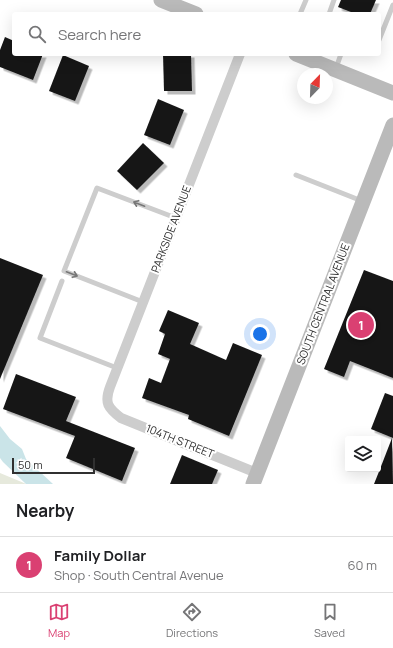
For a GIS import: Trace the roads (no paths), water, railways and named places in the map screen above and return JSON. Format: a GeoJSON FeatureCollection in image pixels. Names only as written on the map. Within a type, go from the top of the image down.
{"type":"FeatureCollection","features":[{"type":"Feature","properties":{"kind":"street"},"geometry":{"type":"LineString","coordinates":[[168,1],[192,12]]}},
{"type":"Feature","properties":{"kind":"street","name":"PARKSIDE AVENUE"},"geometry":{"type":"LineString","coordinates":[[107,404],[106,395],[239,56]]}},
{"type":"Feature","properties":{"kind":"street"},"geometry":{"type":"LineString","coordinates":[[301,56],[393,93]]}},
{"type":"Feature","properties":{"kind":"street","name":"SOUTH CENTRAL AVENUE"},"geometry":{"type":"LineString","coordinates":[[255,478],[362,201],[393,125]]}},
{"type":"Feature","properties":{"kind":"street","name":"104TH STREET"},"geometry":{"type":"LineString","coordinates":[[107,404],[113,412],[121,418],[255,478]]}},
{"type":"Feature","properties":{"kind":"lane"},"geometry":{"type":"LineString","coordinates":[[301,12],[306,0]]}},
{"type":"Feature","properties":{"kind":"lane"},"geometry":{"type":"LineString","coordinates":[[330,12],[334,0]]}},
{"type":"Feature","properties":{"kind":"lane"},"geometry":{"type":"LineString","coordinates":[[381,35],[393,5]]}},
{"type":"Feature","properties":{"kind":"lane"},"geometry":{"type":"LineString","coordinates":[[335,70],[341,56]]}},
{"type":"Feature","properties":{"kind":"lane"},"geometry":{"type":"LineString","coordinates":[[296,175],[362,201]]}},
{"type":"Feature","properties":{"kind":"lane"},"geometry":{"type":"LineString","coordinates":[[143,302],[64,271],[66,264],[97,188],[176,218]]}},
{"type":"Feature","properties":{"kind":"lane"},"geometry":{"type":"LineString","coordinates":[[62,281],[40,338],[117,368]]}},
{"type":"Feature","properties":{"kind":"water"},"geometry":{"type":"Polygon","coordinates":[[[0,426],[10,439],[22,449],[26,459],[53,484],[26,484],[3,462],[0,458],[0,426]]]}},
{"type":"Feature","properties":{"kind":"place","name":"Family Dollar"},"geometry":{"type":"Point","coordinates":[361,325]}}]}
